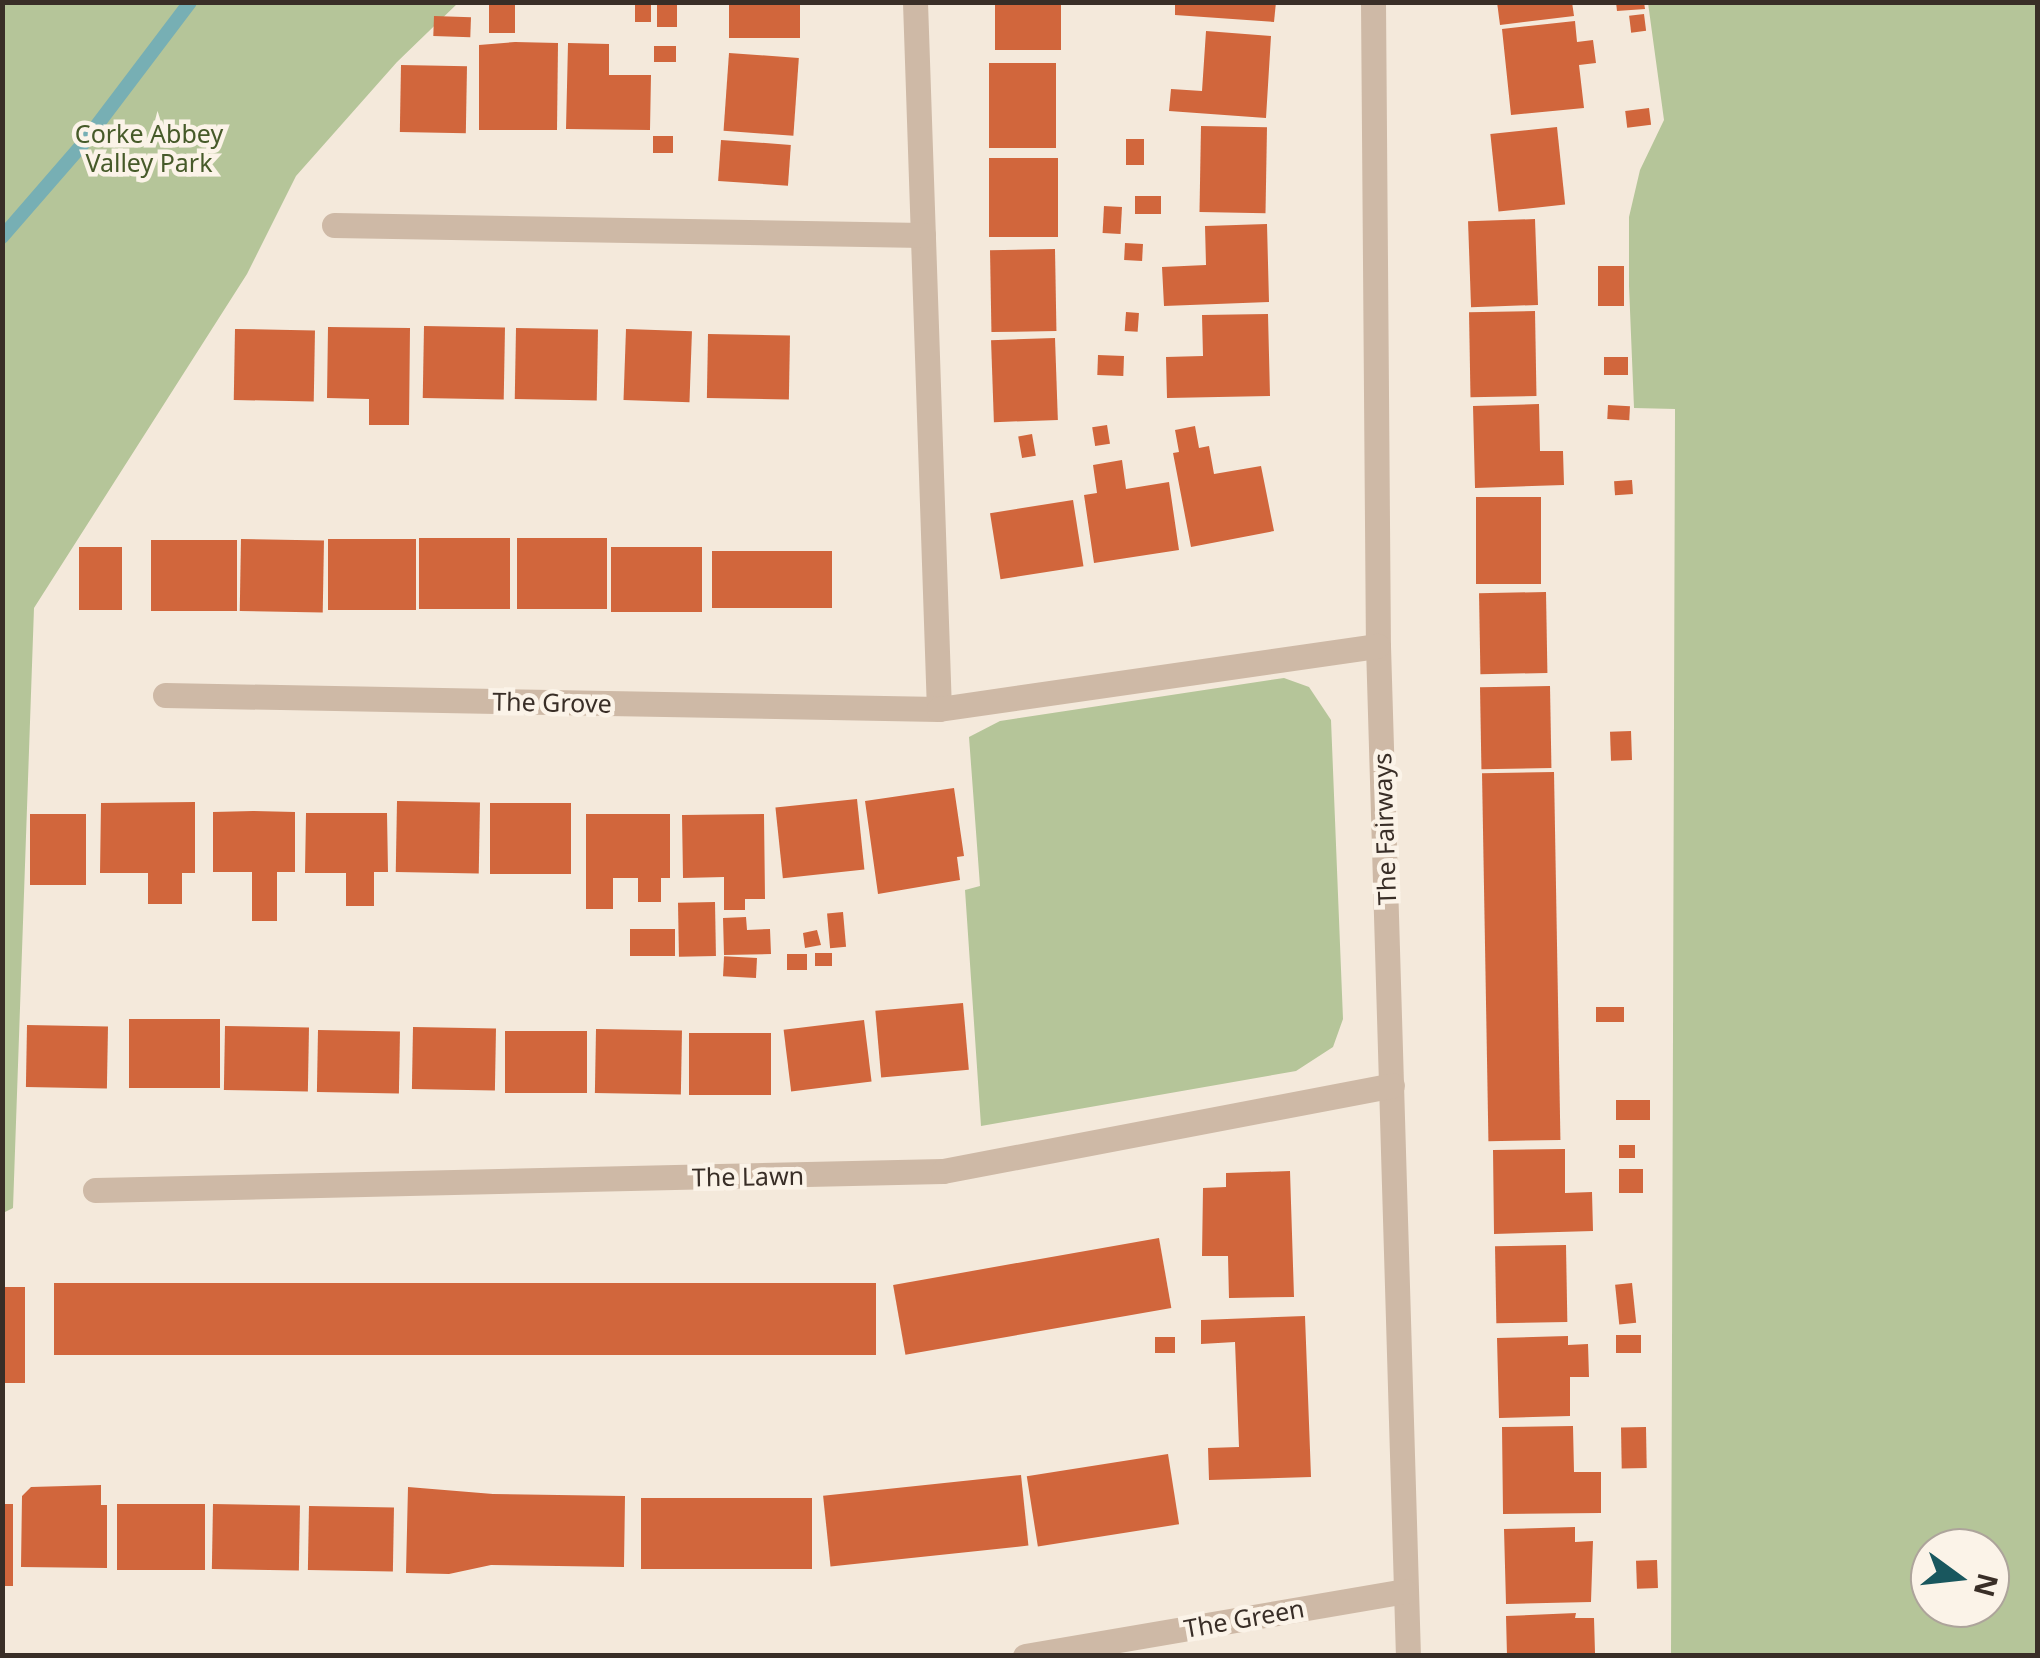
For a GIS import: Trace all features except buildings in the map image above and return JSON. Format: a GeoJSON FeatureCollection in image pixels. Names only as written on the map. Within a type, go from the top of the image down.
{"type":"FeatureCollection","features":[{"type":"Feature","properties":{"kind":"street"},"geometry":{"type":"LineString","coordinates":[[915,2],[939,709]]}},
{"type":"Feature","properties":{"kind":"street","name":"The Fairways"},"geometry":{"type":"LineString","coordinates":[[1373,2],[1378,646],[1408,1656]]}},
{"type":"Feature","properties":{"kind":"street"},"geometry":{"type":"LineString","coordinates":[[334,225],[922,235]]}},
{"type":"Feature","properties":{"kind":"street","name":"The Grove"},"geometry":{"type":"LineString","coordinates":[[166,695],[939,709],[1378,646]]}},
{"type":"Feature","properties":{"kind":"street","name":"The Lawn"},"geometry":{"type":"LineString","coordinates":[[95,1190],[943,1171],[1392,1085]]}},
{"type":"Feature","properties":{"kind":"street","name":"The Green"},"geometry":{"type":"LineString","coordinates":[[1025,1656],[1404,1591]]}},
{"type":"Feature","properties":{"kind":"green space","name":"Corke Abbey Valley Park"},"geometry":{"type":"Polygon","coordinates":[[[3,3],[458,3],[397,62],[296,176],[247,274],[34,608],[13,1208],[3,1213],[3,3]]]}},
{"type":"Feature","properties":{"kind":"green space"},"geometry":{"type":"Polygon","coordinates":[[[1648,3],[2037,3],[2037,1655],[1671,1655],[1675,409],[1634,408],[1629,217],[1640,170],[1664,120],[1648,3]]]}},
{"type":"Feature","properties":{"kind":"green space"},"geometry":{"type":"Polygon","coordinates":[[[1284,678],[1309,687],[1331,720],[1343,1019],[1333,1047],[1296,1071],[981,1126],[965,890],[980,886],[969,737],[1000,721],[1284,678]]]}},
{"type":"Feature","properties":{"kind":"waterway"},"geometry":{"type":"LineString","coordinates":[[2,237],[82,145],[190,2]]}}]}
